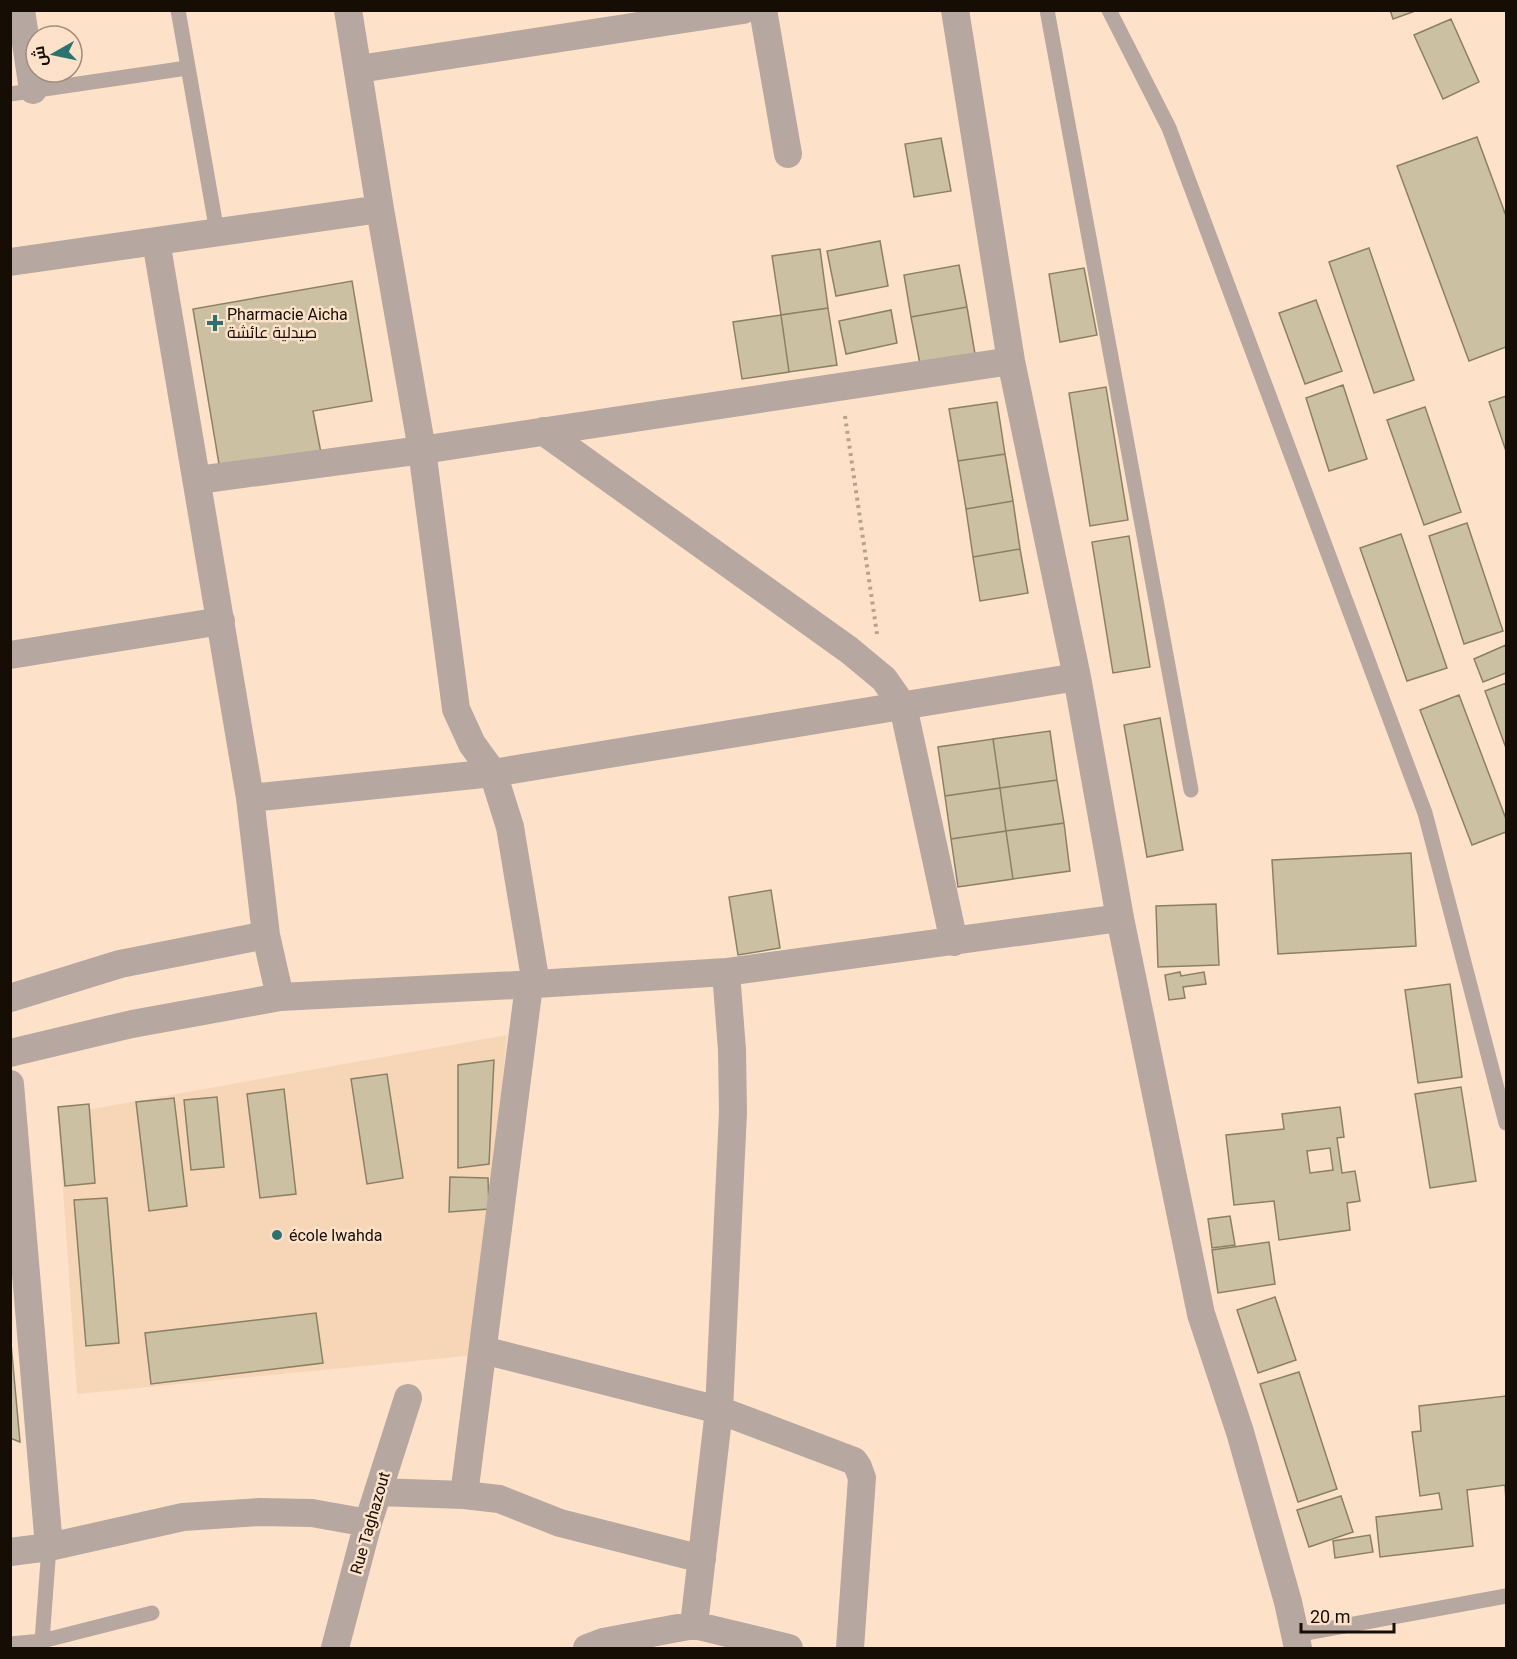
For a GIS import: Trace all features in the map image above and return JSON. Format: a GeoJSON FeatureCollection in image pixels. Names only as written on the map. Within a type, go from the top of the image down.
{"type":"FeatureCollection","features":[{"type":"Feature","properties":{"kind":"street"},"geometry":{"type":"LineString","coordinates":[[21,10],[22,92]]}},
{"type":"Feature","properties":{"kind":"street"},"geometry":{"type":"LineString","coordinates":[[348,10],[422,450],[456,709],[472,744],[493,773],[510,827],[532,985],[464,1495]]}},
{"type":"Feature","properties":{"kind":"street"},"geometry":{"type":"LineString","coordinates":[[359,69],[743,10]]}},
{"type":"Feature","properties":{"kind":"street"},"geometry":{"type":"LineString","coordinates":[[764,10],[788,154]]}},
{"type":"Feature","properties":{"kind":"street"},"geometry":{"type":"LineString","coordinates":[[955,10],[1011,361],[1077,677],[1120,918],[1201,1314],[1240,1432],[1297,1642]]}},
{"type":"Feature","properties":{"kind":"street"},"geometry":{"type":"LineString","coordinates":[[10,262],[380,209]]}},
{"type":"Feature","properties":{"kind":"street"},"geometry":{"type":"LineString","coordinates":[[156,241],[250,798],[266,935],[280,997]]}},
{"type":"Feature","properties":{"kind":"street"},"geometry":{"type":"LineString","coordinates":[[198,480],[422,450],[1011,361]]}},
{"type":"Feature","properties":{"kind":"street"},"geometry":{"type":"LineString","coordinates":[[543,431],[849,650],[884,679],[903,706],[954,942]]}},
{"type":"Feature","properties":{"kind":"street"},"geometry":{"type":"LineString","coordinates":[[10,655],[221,621]]}},
{"type":"Feature","properties":{"kind":"street"},"geometry":{"type":"LineString","coordinates":[[250,798],[493,773],[1077,677]]}},
{"type":"Feature","properties":{"kind":"street"},"geometry":{"type":"LineString","coordinates":[[10,1053],[132,1024],[280,997],[532,985],[726,972],[1120,918]]}},
{"type":"Feature","properties":{"kind":"street"},"geometry":{"type":"LineString","coordinates":[[10,998],[120,964],[266,935]]}},
{"type":"Feature","properties":{"kind":"street"},"geometry":{"type":"LineString","coordinates":[[694,1625],[719,1410],[733,1112],[732,1050],[726,972]]}},
{"type":"Feature","properties":{"kind":"street"},"geometry":{"type":"LineString","coordinates":[[10,1084],[49,1547]]}},
{"type":"Feature","properties":{"kind":"street"},"geometry":{"type":"LineString","coordinates":[[483,1350],[719,1410],[854,1461],[862,1478],[850,1648]]}},
{"type":"Feature","properties":{"kind":"street","name":"Rue Taghazout"},"geometry":{"type":"LineString","coordinates":[[335,1648],[368,1523],[408,1398]]}},
{"type":"Feature","properties":{"kind":"street"},"geometry":{"type":"LineString","coordinates":[[378,1492],[464,1495],[499,1499],[560,1523],[599,1535],[702,1559]]}},
{"type":"Feature","properties":{"kind":"street"},"geometry":{"type":"LineString","coordinates":[[10,1552],[49,1547],[183,1517],[260,1512],[312,1513],[368,1523]]}},
{"type":"Feature","properties":{"kind":"street"},"geometry":{"type":"LineString","coordinates":[[587,1648],[603,1642],[694,1625],[789,1648]]}},
{"type":"Feature","properties":{"kind":"lane"},"geometry":{"type":"LineString","coordinates":[[178,10],[186,68],[217,232]]}},
{"type":"Feature","properties":{"kind":"lane"},"geometry":{"type":"LineString","coordinates":[[1047,10],[1191,790]]}},
{"type":"Feature","properties":{"kind":"lane"},"geometry":{"type":"LineString","coordinates":[[1109,10],[1169,128],[1425,813],[1506,1123]]}},
{"type":"Feature","properties":{"kind":"lane"},"geometry":{"type":"LineString","coordinates":[[22,92],[186,68]]}},
{"type":"Feature","properties":{"kind":"lane"},"geometry":{"type":"LineString","coordinates":[[42,1641],[49,1547]]}},
{"type":"Feature","properties":{"kind":"lane"},"geometry":{"type":"LineString","coordinates":[[1297,1642],[1506,1596]]}},
{"type":"Feature","properties":{"kind":"lane"},"geometry":{"type":"LineString","coordinates":[[10,1644],[42,1641],[152,1612]]}},
{"type":"Feature","properties":{"kind":"path"},"geometry":{"type":"LineString","coordinates":[[841,386],[884,679]]}},
{"type":"Feature","properties":{"kind":"shaded area","name":"école lwahda"},"geometry":{"type":"Polygon","coordinates":[[[507,1035],[476,1355],[77,1394],[58,1115],[507,1035]]]}},
{"type":"Feature","properties":{"kind":"building"},"geometry":{"type":"Polygon","coordinates":[[[1390,10],[1418,10],[1393,19],[1390,10]]]}},
{"type":"Feature","properties":{"kind":"building"},"geometry":{"type":"Polygon","coordinates":[[[1451,19],[1479,82],[1443,99],[1414,35],[1451,19]]]}},
{"type":"Feature","properties":{"kind":"building"},"geometry":{"type":"Polygon","coordinates":[[[1477,137],[1506,216],[1506,347],[1469,361],[1397,166],[1477,137]]]}},
{"type":"Feature","properties":{"kind":"building"},"geometry":{"type":"Polygon","coordinates":[[[941,138],[951,191],[914,197],[905,144],[941,138]]]}},
{"type":"Feature","properties":{"kind":"building"},"geometry":{"type":"Polygon","coordinates":[[[880,241],[888,286],[836,296],[827,251],[880,241]]]}},
{"type":"Feature","properties":{"kind":"building"},"geometry":{"type":"Polygon","coordinates":[[[1369,248],[1414,380],[1374,393],[1329,262],[1369,248]]]}},
{"type":"Feature","properties":{"kind":"building"},"geometry":{"type":"Polygon","coordinates":[[[820,249],[828,308],[781,315],[772,256],[820,249]]]}},
{"type":"Feature","properties":{"kind":"building"},"geometry":{"type":"Polygon","coordinates":[[[959,265],[967,307],[911,317],[904,275],[959,265]]]}},
{"type":"Feature","properties":{"kind":"building"},"geometry":{"type":"Polygon","coordinates":[[[1084,268],[1097,335],[1060,342],[1049,274],[1084,268]]]}},
{"type":"Feature","properties":{"kind":"building"},"geometry":{"type":"Polygon","coordinates":[[[352,281],[372,401],[313,411],[321,453],[220,470],[193,309],[352,281]]]}},
{"type":"Feature","properties":{"kind":"building"},"geometry":{"type":"Polygon","coordinates":[[[1316,300],[1342,371],[1305,384],[1279,313],[1316,300]]]}},
{"type":"Feature","properties":{"kind":"building"},"geometry":{"type":"Polygon","coordinates":[[[967,307],[975,354],[920,364],[911,317],[967,307]]]}},
{"type":"Feature","properties":{"kind":"building"},"geometry":{"type":"Polygon","coordinates":[[[828,308],[837,365],[789,372],[781,315],[828,308]]]}},
{"type":"Feature","properties":{"kind":"building"},"geometry":{"type":"Polygon","coordinates":[[[891,310],[897,343],[846,354],[839,321],[891,310]]]}},
{"type":"Feature","properties":{"kind":"building"},"geometry":{"type":"Polygon","coordinates":[[[781,315],[789,372],[742,379],[733,322],[781,315]]]}},
{"type":"Feature","properties":{"kind":"building"},"geometry":{"type":"Polygon","coordinates":[[[1343,385],[1367,459],[1329,471],[1306,398],[1343,385]]]}},
{"type":"Feature","properties":{"kind":"building"},"geometry":{"type":"Polygon","coordinates":[[[1106,387],[1128,520],[1090,526],[1069,393],[1106,387]]]}},
{"type":"Feature","properties":{"kind":"building"},"geometry":{"type":"Polygon","coordinates":[[[1506,396],[1506,451],[1489,402],[1506,396]]]}},
{"type":"Feature","properties":{"kind":"building"},"geometry":{"type":"Polygon","coordinates":[[[997,402],[1005,454],[958,461],[949,409],[997,402]]]}},
{"type":"Feature","properties":{"kind":"building"},"geometry":{"type":"Polygon","coordinates":[[[1425,407],[1461,512],[1424,525],[1387,420],[1425,407]]]}},
{"type":"Feature","properties":{"kind":"building"},"geometry":{"type":"Polygon","coordinates":[[[1005,454],[1013,501],[966,509],[958,461],[1005,454]]]}},
{"type":"Feature","properties":{"kind":"building"},"geometry":{"type":"Polygon","coordinates":[[[1013,501],[1020,549],[973,557],[966,509],[1013,501]]]}},
{"type":"Feature","properties":{"kind":"building"},"geometry":{"type":"Polygon","coordinates":[[[1467,523],[1503,631],[1464,644],[1429,536],[1467,523]]]}},
{"type":"Feature","properties":{"kind":"building"},"geometry":{"type":"Polygon","coordinates":[[[1401,534],[1447,668],[1407,681],[1360,548],[1401,534]]]}},
{"type":"Feature","properties":{"kind":"building"},"geometry":{"type":"Polygon","coordinates":[[[1129,536],[1150,667],[1113,673],[1092,542],[1129,536]]]}},
{"type":"Feature","properties":{"kind":"building"},"geometry":{"type":"Polygon","coordinates":[[[1020,549],[1028,593],[980,601],[973,557],[1020,549]]]}},
{"type":"Feature","properties":{"kind":"building"},"geometry":{"type":"Polygon","coordinates":[[[1506,645],[1506,673],[1483,682],[1474,659],[1506,645]]]}},
{"type":"Feature","properties":{"kind":"building"},"geometry":{"type":"Polygon","coordinates":[[[1506,683],[1506,748],[1485,691],[1506,683]]]}},
{"type":"Feature","properties":{"kind":"building"},"geometry":{"type":"Polygon","coordinates":[[[1459,695],[1506,819],[1506,832],[1472,845],[1420,710],[1459,695]]]}},
{"type":"Feature","properties":{"kind":"building"},"geometry":{"type":"Polygon","coordinates":[[[1160,718],[1183,850],[1147,857],[1124,725],[1160,718]]]}},
{"type":"Feature","properties":{"kind":"building"},"geometry":{"type":"Polygon","coordinates":[[[1050,731],[1057,780],[1000,788],[993,739],[1050,731]]]}},
{"type":"Feature","properties":{"kind":"building"},"geometry":{"type":"Polygon","coordinates":[[[993,739],[1000,788],[945,796],[938,747],[993,739]]]}},
{"type":"Feature","properties":{"kind":"building"},"geometry":{"type":"Polygon","coordinates":[[[1057,780],[1064,823],[1006,831],[1000,788],[1057,780]]]}},
{"type":"Feature","properties":{"kind":"building"},"geometry":{"type":"Polygon","coordinates":[[[1000,788],[1006,831],[951,839],[945,796],[1000,788]]]}},
{"type":"Feature","properties":{"kind":"building"},"geometry":{"type":"Polygon","coordinates":[[[1064,823],[1070,871],[1013,879],[1006,831],[1064,823]]]}},
{"type":"Feature","properties":{"kind":"building"},"geometry":{"type":"Polygon","coordinates":[[[1006,831],[1013,879],[958,887],[951,839],[1006,831]]]}},
{"type":"Feature","properties":{"kind":"building"},"geometry":{"type":"Polygon","coordinates":[[[1411,853],[1416,946],[1278,954],[1272,860],[1411,853]]]}},
{"type":"Feature","properties":{"kind":"building"},"geometry":{"type":"Polygon","coordinates":[[[771,890],[780,948],[738,955],[729,897],[771,890]]]}},
{"type":"Feature","properties":{"kind":"building"},"geometry":{"type":"Polygon","coordinates":[[[1216,904],[1219,965],[1158,967],[1156,906],[1216,904]]]}},
{"type":"Feature","properties":{"kind":"building"},"geometry":{"type":"Polygon","coordinates":[[[1180,972],[1181,976],[1204,972],[1206,984],[1183,987],[1185,998],[1169,1000],[1165,975],[1180,972]]]}},
{"type":"Feature","properties":{"kind":"building"},"geometry":{"type":"Polygon","coordinates":[[[1450,984],[1462,1077],[1418,1083],[1405,990],[1450,984]]]}},
{"type":"Feature","properties":{"kind":"building"},"geometry":{"type":"Polygon","coordinates":[[[494,1060],[489,1164],[458,1168],[458,1065],[494,1060]]]}},
{"type":"Feature","properties":{"kind":"building"},"geometry":{"type":"Polygon","coordinates":[[[387,1074],[403,1178],[367,1184],[351,1079],[387,1074]]]}},
{"type":"Feature","properties":{"kind":"building"},"geometry":{"type":"Polygon","coordinates":[[[1461,1087],[1476,1181],[1430,1188],[1415,1094],[1461,1087]]]}},
{"type":"Feature","properties":{"kind":"building"},"geometry":{"type":"Polygon","coordinates":[[[284,1089],[296,1194],[260,1198],[247,1094],[284,1089]]]}},
{"type":"Feature","properties":{"kind":"building"},"geometry":{"type":"Polygon","coordinates":[[[217,1097],[224,1167],[191,1170],[184,1100],[217,1097]]]}},
{"type":"Feature","properties":{"kind":"building"},"geometry":{"type":"Polygon","coordinates":[[[174,1098],[187,1206],[149,1211],[136,1102],[174,1098]]]}},
{"type":"Feature","properties":{"kind":"building"},"geometry":{"type":"Polygon","coordinates":[[[89,1104],[95,1183],[65,1186],[58,1107],[89,1104]]]}},
{"type":"Feature","properties":{"kind":"building"},"geometry":{"type":"Polygon","coordinates":[[[1340,1107],[1344,1137],[1337,1138],[1342,1173],[1355,1171],[1360,1201],[1347,1203],[1350,1230],[1279,1240],[1274,1201],[1234,1205],[1226,1135],[1284,1129],[1282,1114],[1340,1107]],[[1330,1148],[1307,1151],[1310,1173],[1333,1170],[1330,1148]]]}},
{"type":"Feature","properties":{"kind":"building"},"geometry":{"type":"Polygon","coordinates":[[[450,1177],[488,1178],[489,1209],[449,1212],[450,1177]]]}},
{"type":"Feature","properties":{"kind":"building"},"geometry":{"type":"Polygon","coordinates":[[[107,1198],[119,1343],[86,1346],[74,1200],[107,1198]]]}},
{"type":"Feature","properties":{"kind":"building"},"geometry":{"type":"Polygon","coordinates":[[[1230,1216],[1235,1245],[1212,1248],[1208,1219],[1230,1216]]]}},
{"type":"Feature","properties":{"kind":"building"},"geometry":{"type":"Polygon","coordinates":[[[1269,1242],[1275,1284],[1218,1293],[1212,1250],[1269,1242]]]}},
{"type":"Feature","properties":{"kind":"building"},"geometry":{"type":"Polygon","coordinates":[[[1275,1297],[1296,1360],[1258,1373],[1237,1310],[1275,1297]]]}},
{"type":"Feature","properties":{"kind":"building"},"geometry":{"type":"Polygon","coordinates":[[[316,1313],[323,1363],[151,1384],[145,1333],[316,1313]]]}},
{"type":"Feature","properties":{"kind":"building"},"geometry":{"type":"Polygon","coordinates":[[[10,1332],[20,1442],[10,1438],[10,1332]]]}},
{"type":"Feature","properties":{"kind":"building"},"geometry":{"type":"Polygon","coordinates":[[[1299,1372],[1337,1489],[1298,1502],[1260,1384],[1299,1372]]]}},
{"type":"Feature","properties":{"kind":"building"},"geometry":{"type":"Polygon","coordinates":[[[1506,1396],[1506,1500],[1505,1485],[1467,1490],[1473,1546],[1380,1557],[1376,1517],[1442,1509],[1439,1493],[1420,1496],[1412,1432],[1421,1431],[1419,1406],[1506,1396]]]}},
{"type":"Feature","properties":{"kind":"building"},"geometry":{"type":"Polygon","coordinates":[[[1341,1496],[1353,1532],[1309,1547],[1297,1510],[1341,1496]]]}},
{"type":"Feature","properties":{"kind":"building"},"geometry":{"type":"Polygon","coordinates":[[[1370,1535],[1373,1552],[1335,1558],[1333,1541],[1370,1535]]]}},
{"type":"Feature","properties":{"kind":"place","name":"Pharmacie Aicha صيدلية عائشة"},"geometry":{"type":"Point","coordinates":[215,323]}},
{"type":"Feature","properties":{"kind":"place","name":"école lwahda"},"geometry":{"type":"Point","coordinates":[277,1235]}}]}
